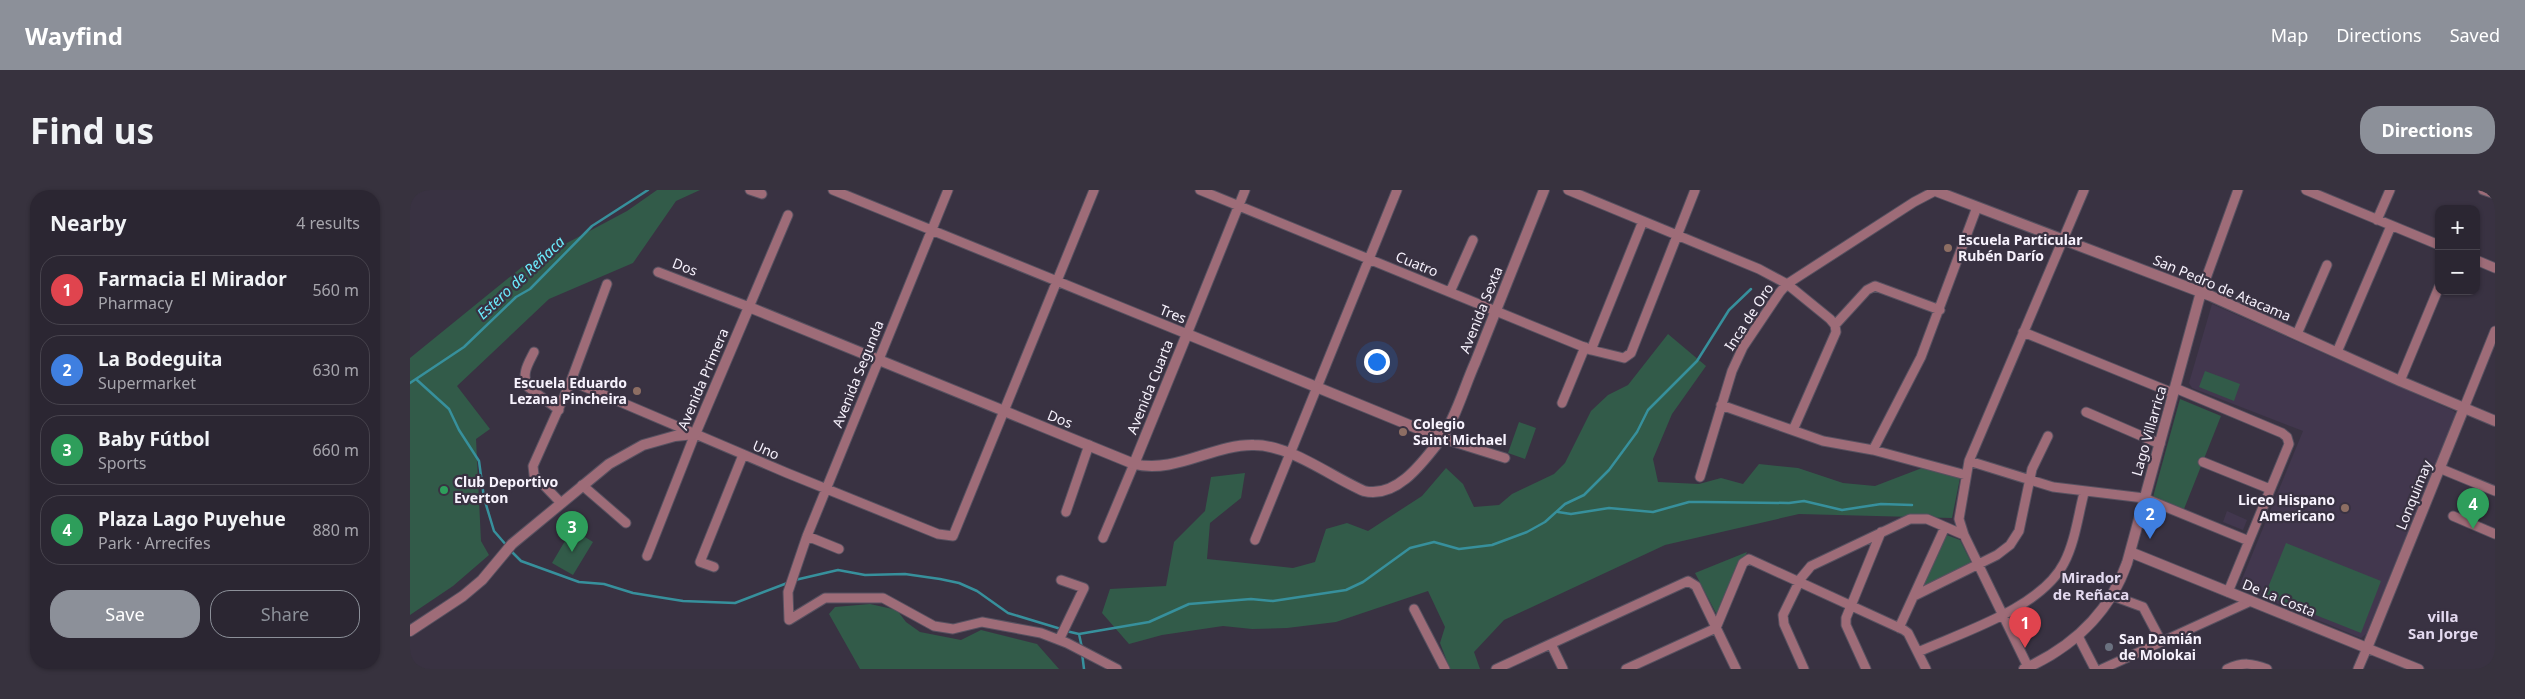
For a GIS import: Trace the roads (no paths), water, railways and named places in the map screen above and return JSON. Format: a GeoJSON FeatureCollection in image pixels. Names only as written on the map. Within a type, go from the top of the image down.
{"type":"FeatureCollection","features":[{"type":"Feature","properties":{"kind":"street"},"geometry":{"type":"LineString","coordinates":[[750,190],[762,194]]}},
{"type":"Feature","properties":{"kind":"street","name":"Tres"},"geometry":{"type":"LineString","coordinates":[[833,190],[1441,438],[1506,458]]}},
{"type":"Feature","properties":{"kind":"street","name":"Avenida Segunda"},"geometry":{"type":"LineString","coordinates":[[948,190],[807,536],[788,592],[789,620],[826,598],[883,598],[934,626],[952,629],[982,622],[1041,633],[1059,640]]}},
{"type":"Feature","properties":{"kind":"street"},"geometry":{"type":"LineString","coordinates":[[1004,411],[1094,190]]}},
{"type":"Feature","properties":{"kind":"street","name":"Cuatro"},"geometry":{"type":"LineString","coordinates":[[1200,190],[1588,349],[1626,357],[1630,353],[1677,234]]}},
{"type":"Feature","properties":{"kind":"street","name":"Avenida Cuarta"},"geometry":{"type":"LineString","coordinates":[[1103,538],[1245,190]]}},
{"type":"Feature","properties":{"kind":"street"},"geometry":{"type":"LineString","coordinates":[[1255,540],[1397,190]]}},
{"type":"Feature","properties":{"kind":"street","name":"Avenida Sexta"},"geometry":{"type":"LineString","coordinates":[[1441,438],[1496,311],[1544,190]]}},
{"type":"Feature","properties":{"kind":"street"},"geometry":{"type":"LineString","coordinates":[[1568,190],[1760,270],[1787,284],[1830,319],[1835,326],[1836,332],[1793,430]]}},
{"type":"Feature","properties":{"kind":"street"},"geometry":{"type":"LineString","coordinates":[[1677,234],[1695,190]]}},
{"type":"Feature","properties":{"kind":"street","name":"San Pedro de Atacama"},"geometry":{"type":"LineString","coordinates":[[1935,190],[2201,292],[2400,381],[2495,421]]}},
{"type":"Feature","properties":{"kind":"street","name":"Inca de Oro"},"geometry":{"type":"LineString","coordinates":[[1700,477],[1732,371],[1743,348],[1787,284],[1935,190]]}},
{"type":"Feature","properties":{"kind":"street"},"geometry":{"type":"LineString","coordinates":[[2027,668],[1958,520],[1969,461],[2084,190]]}},
{"type":"Feature","properties":{"kind":"street","name":"Lago Villarrica"},"geometry":{"type":"LineString","coordinates":[[2027,668],[2078,636],[2095,620],[2113,596],[2130,552],[2201,292],[2238,190]]}},
{"type":"Feature","properties":{"kind":"street"},"geometry":{"type":"LineString","coordinates":[[2306,190],[2435,243]]}},
{"type":"Feature","properties":{"kind":"street"},"geometry":{"type":"LineString","coordinates":[[2377,220],[2390,190]]}},
{"type":"Feature","properties":{"kind":"street"},"geometry":{"type":"LineString","coordinates":[[2483,190],[2495,194]]}},
{"type":"Feature","properties":{"kind":"street"},"geometry":{"type":"LineString","coordinates":[[1873,450],[1921,357],[1977,207]]}},
{"type":"Feature","properties":{"kind":"street","name":"Avenida Primera"},"geometry":{"type":"LineString","coordinates":[[646,556],[695,434],[788,215]]}},
{"type":"Feature","properties":{"kind":"street"},"geometry":{"type":"LineString","coordinates":[[1562,403],[1588,349],[1643,221]]}},
{"type":"Feature","properties":{"kind":"street"},"geometry":{"type":"LineString","coordinates":[[2338,352],[2391,226]]}},
{"type":"Feature","properties":{"kind":"street"},"geometry":{"type":"LineString","coordinates":[[1450,292],[1473,240]]}},
{"type":"Feature","properties":{"kind":"street"},"geometry":{"type":"LineString","coordinates":[[2480,262],[2495,268]]}},
{"type":"Feature","properties":{"kind":"street"},"geometry":{"type":"LineString","coordinates":[[2297,334],[2326,264]]}},
{"type":"Feature","properties":{"kind":"street","name":"Dos"},"geometry":{"type":"LineString","coordinates":[[658,272],[749,307],[1134,464],[1152,467],[1169,466],[1248,445],[1265,446],[1290,454],[1348,485],[1364,491],[1380,492],[1398,485],[1441,438]]}},
{"type":"Feature","properties":{"kind":"street"},"geometry":{"type":"LineString","coordinates":[[561,503],[534,476],[532,471],[571,381],[607,284]]}},
{"type":"Feature","properties":{"kind":"street"},"geometry":{"type":"LineString","coordinates":[[1835,326],[1867,290],[1875,286],[1940,310]]}},
{"type":"Feature","properties":{"kind":"street"},"geometry":{"type":"LineString","coordinates":[[2400,381],[2436,295]]}},
{"type":"Feature","properties":{"kind":"street","name":"Lonquimay"},"geometry":{"type":"LineString","coordinates":[[2358,669],[2495,331]]}},
{"type":"Feature","properties":{"kind":"street"},"geometry":{"type":"LineString","coordinates":[[2024,332],[2282,433],[2287,437],[2289,444],[2228,592]]}},
{"type":"Feature","properties":{"kind":"street"},"geometry":{"type":"LineString","coordinates":[[534,352],[526,368],[525,383],[559,410]]}},
{"type":"Feature","properties":{"kind":"street","name":"Uno"},"geometry":{"type":"LineString","coordinates":[[571,381],[826,489],[938,534],[953,536],[1004,411]]}},
{"type":"Feature","properties":{"kind":"street"},"geometry":{"type":"LineString","coordinates":[[1721,405],[1823,440],[1873,450],[1966,476]]}},
{"type":"Feature","properties":{"kind":"street"},"geometry":{"type":"LineString","coordinates":[[2086,412],[2160,444]]}},
{"type":"Feature","properties":{"kind":"street"},"geometry":{"type":"LineString","coordinates":[[410,631],[482,580],[512,544],[609,464],[643,445],[675,436],[695,434]]}},
{"type":"Feature","properties":{"kind":"street"},"geometry":{"type":"LineString","coordinates":[[1914,596],[2002,552],[2014,541],[2019,531],[2032,469],[2048,436]]}},
{"type":"Feature","properties":{"kind":"street"},"geometry":{"type":"LineString","coordinates":[[1066,512],[1089,446]]}},
{"type":"Feature","properties":{"kind":"street"},"geometry":{"type":"LineString","coordinates":[[714,567],[700,562],[743,455]]}},
{"type":"Feature","properties":{"kind":"street"},"geometry":{"type":"LineString","coordinates":[[1969,461],[2053,487],[2084,493],[2144,498],[2249,541]]}},
{"type":"Feature","properties":{"kind":"street"},"geometry":{"type":"LineString","coordinates":[[2203,462],[2270,489]]}},
{"type":"Feature","properties":{"kind":"street"},"geometry":{"type":"LineString","coordinates":[[2440,468],[2495,491]]}},
{"type":"Feature","properties":{"kind":"street"},"geometry":{"type":"LineString","coordinates":[[582,485],[626,523]]}},
{"type":"Feature","properties":{"kind":"street"},"geometry":{"type":"LineString","coordinates":[[1918,652],[2035,597],[2058,573],[2070,548],[2084,493]]}},
{"type":"Feature","properties":{"kind":"street"},"geometry":{"type":"LineString","coordinates":[[2453,516],[2495,534]]}},
{"type":"Feature","properties":{"kind":"street"},"geometry":{"type":"LineString","coordinates":[[1804,669],[1783,620],[1784,611],[1799,581],[1811,566],[1881,532],[1916,518],[1927,519],[1964,535]]}},
{"type":"Feature","properties":{"kind":"street"},"geometry":{"type":"LineString","coordinates":[[1899,628],[1945,527]]}},
{"type":"Feature","properties":{"kind":"street"},"geometry":{"type":"LineString","coordinates":[[1866,669],[1846,626],[1846,618],[1881,532]]}},
{"type":"Feature","properties":{"kind":"street"},"geometry":{"type":"LineString","coordinates":[[807,536],[839,549]]}},
{"type":"Feature","properties":{"kind":"street","name":"De La Costa"},"geometry":{"type":"LineString","coordinates":[[2130,552],[2418,669]]}},
{"type":"Feature","properties":{"kind":"street"},"geometry":{"type":"LineString","coordinates":[[1626,669],[1716,628],[1746,559],[1751,559],[1908,633],[1926,669]]}},
{"type":"Feature","properties":{"kind":"street"},"geometry":{"type":"LineString","coordinates":[[1061,580],[1084,588],[1059,640],[1106,661],[1117,669]]}},
{"type":"Feature","properties":{"kind":"street"},"geometry":{"type":"LineString","coordinates":[[1502,668],[1685,581],[1691,581],[1696,586],[1736,669]]}},
{"type":"Feature","properties":{"kind":"street"},"geometry":{"type":"LineString","coordinates":[[2113,596],[2143,607],[2161,642]]}},
{"type":"Feature","properties":{"kind":"street"},"geometry":{"type":"LineString","coordinates":[[2102,669],[2251,601]]}},
{"type":"Feature","properties":{"kind":"street"},"geometry":{"type":"LineString","coordinates":[[1414,608],[1445,669]]}},
{"type":"Feature","properties":{"kind":"street"},"geometry":{"type":"LineString","coordinates":[[2078,636],[2095,669]]}},
{"type":"Feature","properties":{"kind":"street"},"geometry":{"type":"LineString","coordinates":[[1551,644],[1563,669]]}},
{"type":"Feature","properties":{"kind":"street"},"geometry":{"type":"LineString","coordinates":[[2227,669],[2240,664],[2250,663],[2267,669]]}},
{"type":"Feature","properties":{"kind":"waterway","name":"Estero de Reñaca"},"geometry":{"type":"LineString","coordinates":[[410,383],[464,347],[516,297],[530,289],[592,226],[648,190]]}},
{"type":"Feature","properties":{"kind":"waterway"},"geometry":{"type":"LineString","coordinates":[[1066,631],[1079,634],[1149,622],[1189,604],[1251,599],[1273,601],[1346,590],[1363,582],[1410,548],[1434,542],[1459,549],[1492,545],[1527,532],[1545,522],[1565,504],[1584,495],[1609,470],[1637,432],[1648,410],[1697,361],[1729,310],[1751,289]]}},
{"type":"Feature","properties":{"kind":"waterway"},"geometry":{"type":"LineString","coordinates":[[417,380],[449,409],[459,430],[479,461],[484,498],[494,531],[507,546]]}},
{"type":"Feature","properties":{"kind":"waterway"},"geometry":{"type":"LineString","coordinates":[[1558,512],[1571,514],[1609,508],[1653,512],[1689,502],[1789,503],[1804,501],[1842,510],[1881,504],[1912,505]]}},
{"type":"Feature","properties":{"kind":"waterway"},"geometry":{"type":"LineString","coordinates":[[510,550],[521,561],[579,582],[604,584],[633,593],[683,601],[735,603],[790,582]]}},
{"type":"Feature","properties":{"kind":"waterway"},"geometry":{"type":"LineString","coordinates":[[795,580],[838,570],[865,575],[905,574],[940,579],[959,583],[977,591],[1008,613],[1061,629]]}},
{"type":"Feature","properties":{"kind":"waterway"},"geometry":{"type":"LineString","coordinates":[[1079,634],[1082,648]]}},
{"type":"Feature","properties":{"kind":"waterway"},"geometry":{"type":"LineString","coordinates":[[1082,653],[1084,669]]}},
{"type":"Feature","properties":{"kind":"place","name":"Escuela Particular Rubén Darío"},"geometry":{"type":"Point","coordinates":[1948,248]}},
{"type":"Feature","properties":{"kind":"place","name":"Escuela Eduardo Lezana Pincheira"},"geometry":{"type":"Point","coordinates":[637,391]}},
{"type":"Feature","properties":{"kind":"place","name":"Colegio Saint Michael"},"geometry":{"type":"Point","coordinates":[1403,432]}},
{"type":"Feature","properties":{"kind":"place","name":"Club Deportivo Everton"},"geometry":{"type":"Point","coordinates":[444,490]}},
{"type":"Feature","properties":{"kind":"place","name":"Liceo Hispano Americano"},"geometry":{"type":"Point","coordinates":[2345,508]}},
{"type":"Feature","properties":{"kind":"place","name":"Plaza Lago Puyehue"},"geometry":{"type":"Point","coordinates":[2473,529]}},
{"type":"Feature","properties":{"kind":"place","name":"La Bodeguita"},"geometry":{"type":"Point","coordinates":[2150,539]}},
{"type":"Feature","properties":{"kind":"place","name":"Baby Fútbol"},"geometry":{"type":"Point","coordinates":[572,552]}},
{"type":"Feature","properties":{"kind":"place","name":"San Damián de Molokai"},"geometry":{"type":"Point","coordinates":[2109,647]}},
{"type":"Feature","properties":{"kind":"place","name":"Farmacia El Mirador"},"geometry":{"type":"Point","coordinates":[2025,648]}},
{"type":"Feature","properties":{"kind":"district","name":"Mirador de Reñaca"},"geometry":{"type":"Point","coordinates":[2091,586]}},
{"type":"Feature","properties":{"kind":"district","name":"villa San Jorge"},"geometry":{"type":"Point","coordinates":[2443,626]}}]}
